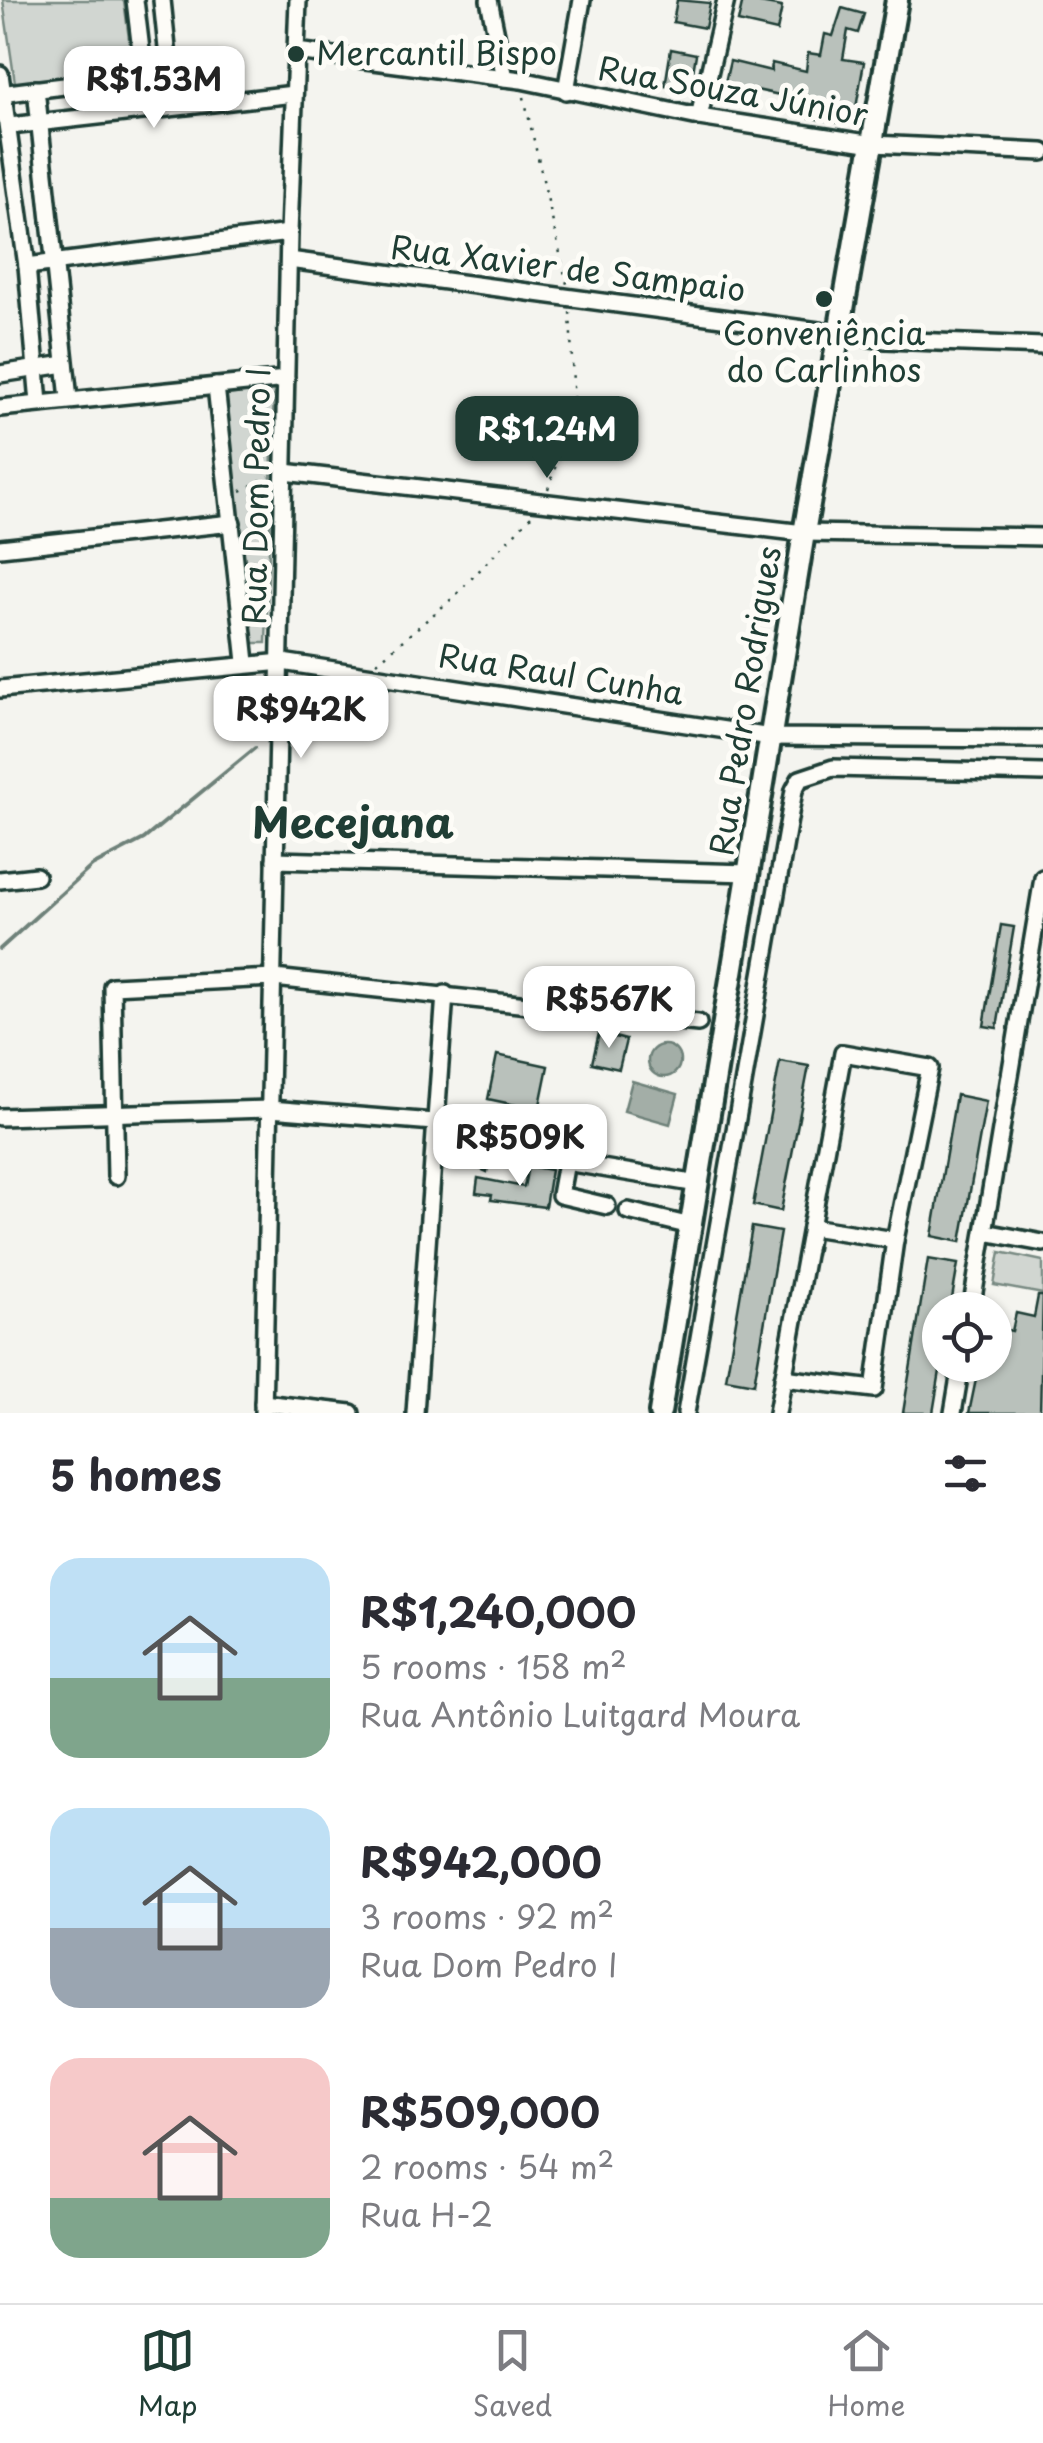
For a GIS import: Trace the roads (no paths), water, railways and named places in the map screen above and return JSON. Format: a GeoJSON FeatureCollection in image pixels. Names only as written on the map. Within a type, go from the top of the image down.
{"type":"FeatureCollection","features":[{"type":"Feature","properties":{"kind":"main road","name":"Rua Pedro Rodrigues"},"geometry":{"type":"LineString","coordinates":[[660,1413],[804,533],[897,0]]}},
{"type":"Feature","properties":{"kind":"street"},"geometry":{"type":"LineString","coordinates":[[135,0],[148,109]]}},
{"type":"Feature","properties":{"kind":"street"},"geometry":{"type":"LineString","coordinates":[[162,0],[173,106]]}},
{"type":"Feature","properties":{"kind":"street","name":"Rua Dom Pedro I"},"geometry":{"type":"LineString","coordinates":[[263,1408],[289,232],[298,0]]}},
{"type":"Feature","properties":{"kind":"street"},"geometry":{"type":"LineString","coordinates":[[489,0],[513,79]]}},
{"type":"Feature","properties":{"kind":"street"},"geometry":{"type":"LineString","coordinates":[[566,91],[582,0]]}},
{"type":"Feature","properties":{"kind":"street"},"geometry":{"type":"LineString","coordinates":[[699,117],[726,0]]}},
{"type":"Feature","properties":{"kind":"street","name":"Rua Souza Júnior"},"geometry":{"type":"LineString","coordinates":[[296,51],[513,79],[699,117],[873,144],[1043,152]]}},
{"type":"Feature","properties":{"kind":"street"},"geometry":{"type":"LineString","coordinates":[[0,74],[27,266],[39,402]]}},
{"type":"Feature","properties":{"kind":"street"},"geometry":{"type":"LineString","coordinates":[[1,94],[144,76]]}},
{"type":"Feature","properties":{"kind":"street"},"geometry":{"type":"LineString","coordinates":[[36,89],[69,399]]}},
{"type":"Feature","properties":{"kind":"street"},"geometry":{"type":"LineString","coordinates":[[10,126],[294,94]]}},
{"type":"Feature","properties":{"kind":"street"},"geometry":{"type":"LineString","coordinates":[[27,266],[289,232]]}},
{"type":"Feature","properties":{"kind":"street","name":"Rua Xavier de Sampaio"},"geometry":{"type":"LineString","coordinates":[[289,260],[886,340],[1043,346]]}},
{"type":"Feature","properties":{"kind":"street"},"geometry":{"type":"LineString","coordinates":[[0,374],[64,364]]}},
{"type":"Feature","properties":{"kind":"street"},"geometry":{"type":"LineString","coordinates":[[0,408],[286,379]]}},
{"type":"Feature","properties":{"kind":"street"},"geometry":{"type":"LineString","coordinates":[[216,386],[246,662]]}},
{"type":"Feature","properties":{"kind":"street"},"geometry":{"type":"LineString","coordinates":[[285,472],[804,533],[1043,537]]}},
{"type":"Feature","properties":{"kind":"street"},"geometry":{"type":"LineString","coordinates":[[0,548],[231,515]]}},
{"type":"Feature","properties":{"kind":"street","name":"Rua Raul Cunha"},"geometry":{"type":"LineString","coordinates":[[0,689],[246,662],[282,662],[771,738],[1043,739]]}},
{"type":"Feature","properties":{"kind":"street"},"geometry":{"type":"LineString","coordinates":[[686,1413],[794,790],[800,779],[834,768],[1043,774]]}},
{"type":"Feature","properties":{"kind":"street"},"geometry":{"type":"LineString","coordinates":[[275,860],[748,874]]}},
{"type":"Feature","properties":{"kind":"street"},"geometry":{"type":"LineString","coordinates":[[0,880],[36,876]]}},
{"type":"Feature","properties":{"kind":"street"},"geometry":{"type":"LineString","coordinates":[[974,1292],[1043,878]]}},
{"type":"Feature","properties":{"kind":"street"},"geometry":{"type":"LineString","coordinates":[[116,1176],[112,986],[274,978],[698,1023]]}},
{"type":"Feature","properties":{"kind":"street"},"geometry":{"type":"LineString","coordinates":[[415,1413],[445,994]]}},
{"type":"Feature","properties":{"kind":"street"},"geometry":{"type":"LineString","coordinates":[[777,1413],[783,1378],[843,1053],[930,1068],[895,1240],[874,1389],[783,1378]]}},
{"type":"Feature","properties":{"kind":"street"},"geometry":{"type":"LineString","coordinates":[[0,1117],[270,1109],[434,1122]]}},
{"type":"Feature","properties":{"kind":"street"},"geometry":{"type":"LineString","coordinates":[[607,1206],[560,1195],[566,1162],[698,1184]]}},
{"type":"Feature","properties":{"kind":"street"},"geometry":{"type":"LineString","coordinates":[[628,1211],[691,1226]]}},
{"type":"Feature","properties":{"kind":"street"},"geometry":{"type":"LineString","coordinates":[[811,1227],[895,1240]]}},
{"type":"Feature","properties":{"kind":"street"},"geometry":{"type":"LineString","coordinates":[[985,1232],[1043,1243]]}},
{"type":"Feature","properties":{"kind":"street"},"geometry":{"type":"LineString","coordinates":[[953,1413],[959,1382]]}},
{"type":"Feature","properties":{"kind":"street"},"geometry":{"type":"LineString","coordinates":[[263,1408],[352,1413]]}},
{"type":"Feature","properties":{"kind":"waterway"},"geometry":{"type":"LineString","coordinates":[[0,949],[92,866],[144,839],[255,748]]}},
{"type":"Feature","properties":{"kind":"place","name":"Mercantil Bispo"},"geometry":{"type":"Point","coordinates":[296,54]}},
{"type":"Feature","properties":{"kind":"place","name":"Conveniência do Carlinhos"},"geometry":{"type":"Point","coordinates":[824,299]}},
{"type":"Feature","properties":{"kind":"district","name":"Mecejana"},"geometry":{"type":"Point","coordinates":[353,823]}}]}
